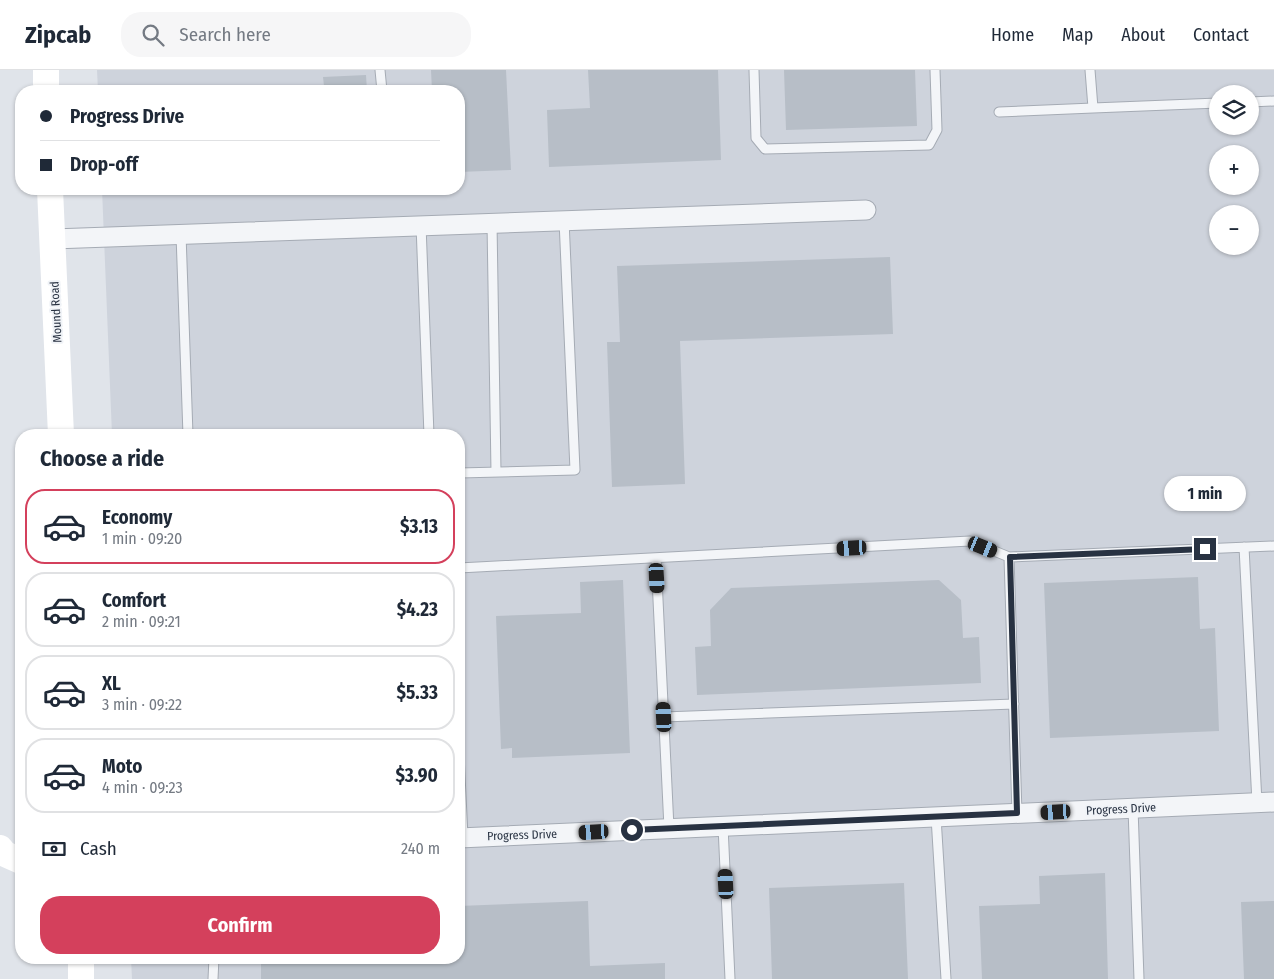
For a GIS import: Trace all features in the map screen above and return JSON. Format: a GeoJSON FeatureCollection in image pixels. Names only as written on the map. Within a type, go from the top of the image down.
{"type":"FeatureCollection","features":[{"type":"Feature","properties":{"kind":"main road"},"geometry":{"type":"LineString","coordinates":[[46,70],[46,85]]}},
{"type":"Feature","properties":{"kind":"main road","name":"Mound Road"},"geometry":{"type":"LineString","coordinates":[[50,195],[61,429]]}},
{"type":"Feature","properties":{"kind":"main road"},"geometry":{"type":"LineString","coordinates":[[0,848],[5,854],[15,858]]}},
{"type":"Feature","properties":{"kind":"main road"},"geometry":{"type":"LineString","coordinates":[[81,964],[81,979]]}},
{"type":"Feature","properties":{"kind":"street"},"geometry":{"type":"LineString","coordinates":[[52,239],[866,210]]}},
{"type":"Feature","properties":{"kind":"street","name":"Progress Drive"},"geometry":{"type":"LineString","coordinates":[[465,837],[1266,802]]}},
{"type":"Feature","properties":{"kind":"lane"},"geometry":{"type":"LineString","coordinates":[[380,70],[381,85]]}},
{"type":"Feature","properties":{"kind":"lane"},"geometry":{"type":"LineString","coordinates":[[754,70],[756,138],[765,149],[929,145],[938,130],[935,70]]}},
{"type":"Feature","properties":{"kind":"lane"},"geometry":{"type":"LineString","coordinates":[[1090,70],[1092,108]]}},
{"type":"Feature","properties":{"kind":"lane"},"geometry":{"type":"LineString","coordinates":[[1259,102],[1274,101]]}},
{"type":"Feature","properties":{"kind":"lane"},"geometry":{"type":"LineString","coordinates":[[999,112],[1209,103]]}},
{"type":"Feature","properties":{"kind":"lane"},"geometry":{"type":"LineString","coordinates":[[465,473],[574,470],[564,220]]}},
{"type":"Feature","properties":{"kind":"lane"},"geometry":{"type":"LineString","coordinates":[[492,223],[496,472]]}},
{"type":"Feature","properties":{"kind":"lane"},"geometry":{"type":"LineString","coordinates":[[422,225],[429,429]]}},
{"type":"Feature","properties":{"kind":"lane"},"geometry":{"type":"LineString","coordinates":[[181,234],[188,429]]}},
{"type":"Feature","properties":{"kind":"lane"},"geometry":{"type":"LineString","coordinates":[[465,568],[970,541],[1010,557],[1274,546]]}},
{"type":"Feature","properties":{"kind":"lane"},"geometry":{"type":"LineString","coordinates":[[1244,547],[1266,802]]}},
{"type":"Feature","properties":{"kind":"lane"},"geometry":{"type":"LineString","coordinates":[[1010,557],[1017,813]]}},
{"type":"Feature","properties":{"kind":"lane"},"geometry":{"type":"LineString","coordinates":[[656,558],[669,828]]}},
{"type":"Feature","properties":{"kind":"lane"},"geometry":{"type":"LineString","coordinates":[[664,717],[1014,704]]}},
{"type":"Feature","properties":{"kind":"lane"},"geometry":{"type":"LineString","coordinates":[[1133,808],[1139,979]]}},
{"type":"Feature","properties":{"kind":"lane"},"geometry":{"type":"LineString","coordinates":[[936,817],[946,979]]}},
{"type":"Feature","properties":{"kind":"lane"},"geometry":{"type":"LineString","coordinates":[[723,826],[730,979]]}},
{"type":"Feature","properties":{"kind":"lane"},"geometry":{"type":"LineString","coordinates":[[213,979],[214,964]]}},
{"type":"Feature","properties":{"kind":"shaded area"},"geometry":{"type":"Polygon","coordinates":[[[97,70],[1274,70],[1274,979],[132,979],[131,964],[465,964],[465,429],[112,429],[102,195],[465,195],[465,85],[98,85],[97,70]]]}},
{"type":"Feature","properties":{"kind":"building"},"geometry":{"type":"Polygon","coordinates":[[[431,70],[506,70],[511,170],[465,172],[465,85],[432,85],[431,70]]]}},
{"type":"Feature","properties":{"kind":"building"},"geometry":{"type":"Polygon","coordinates":[[[588,70],[718,70],[721,160],[549,167],[547,110],[590,108],[588,70]]]}},
{"type":"Feature","properties":{"kind":"building"},"geometry":{"type":"Polygon","coordinates":[[[784,70],[915,70],[917,126],[786,130],[784,70]]]}},
{"type":"Feature","properties":{"kind":"building"},"geometry":{"type":"Polygon","coordinates":[[[366,75],[367,85],[324,85],[323,77],[366,75]]]}},
{"type":"Feature","properties":{"kind":"building"},"geometry":{"type":"Polygon","coordinates":[[[890,257],[893,334],[680,341],[685,484],[612,487],[607,342],[620,342],[617,266],[890,257]]]}},
{"type":"Feature","properties":{"kind":"building"},"geometry":{"type":"Polygon","coordinates":[[[1198,577],[1200,629],[1215,628],[1219,731],[1050,738],[1044,583],[1198,577]]]}},
{"type":"Feature","properties":{"kind":"building"},"geometry":{"type":"Polygon","coordinates":[[[623,580],[630,753],[512,758],[512,748],[501,749],[496,616],[581,613],[580,582],[623,580]]]}},
{"type":"Feature","properties":{"kind":"building"},"geometry":{"type":"Polygon","coordinates":[[[939,580],[961,600],[963,638],[979,637],[981,683],[697,695],[695,647],[711,646],[710,610],[731,588],[939,580]]]}},
{"type":"Feature","properties":{"kind":"building"},"geometry":{"type":"Polygon","coordinates":[[[1105,873],[1108,979],[982,979],[979,906],[1040,904],[1039,876],[1105,873]]]}},
{"type":"Feature","properties":{"kind":"building"},"geometry":{"type":"Polygon","coordinates":[[[904,883],[908,979],[772,979],[769,888],[904,883]]]}},
{"type":"Feature","properties":{"kind":"building"},"geometry":{"type":"Polygon","coordinates":[[[588,901],[590,966],[665,963],[665,979],[261,979],[261,964],[465,964],[465,906],[588,901]]]}},
{"type":"Feature","properties":{"kind":"building"},"geometry":{"type":"Polygon","coordinates":[[[1274,901],[1274,979],[1244,979],[1241,902],[1274,901]]]}},
{"type":"Feature","properties":{"kind":"route"},"geometry":{"type":"LineString","coordinates":[[632,830],[1017,813],[1010,557],[1205,549]]}}]}
